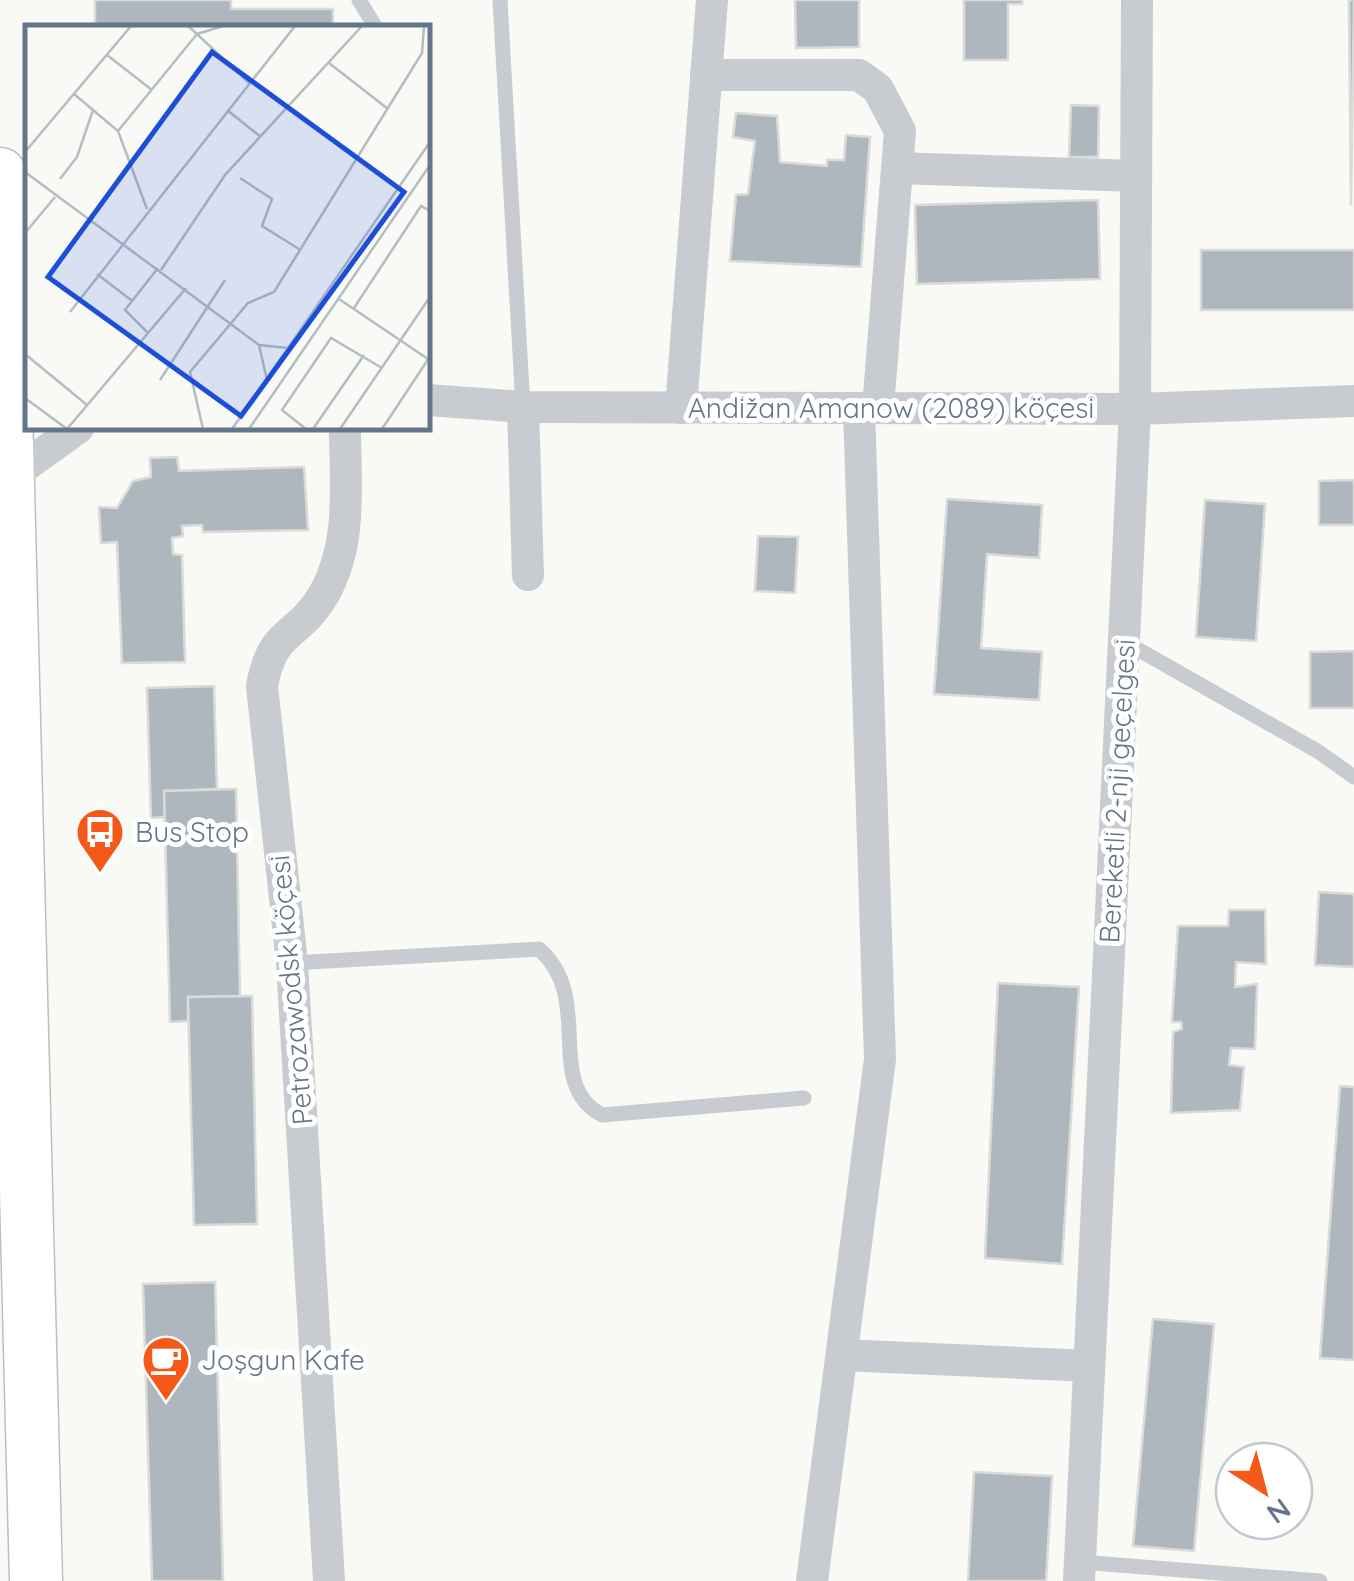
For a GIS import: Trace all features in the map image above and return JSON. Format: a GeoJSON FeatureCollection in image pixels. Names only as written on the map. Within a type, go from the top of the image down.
{"type":"FeatureCollection","features":[{"type":"Feature","properties":{"kind":"main road"},"geometry":{"type":"LineString","coordinates":[[0,174],[36,1581]]}},
{"type":"Feature","properties":{"kind":"street"},"geometry":{"type":"LineString","coordinates":[[681,408],[712,0]]}},
{"type":"Feature","properties":{"kind":"street","name":"Bereketli 2-nji geçelgesi"},"geometry":{"type":"LineString","coordinates":[[1079,1571],[1135,408],[1138,0]]}},
{"type":"Feature","properties":{"kind":"street"},"geometry":{"type":"LineString","coordinates":[[706,75],[859,75],[888,101],[900,131],[869,408],[880,1060],[812,1581]]}},
{"type":"Feature","properties":{"kind":"street"},"geometry":{"type":"LineString","coordinates":[[897,168],[1136,176]]}},
{"type":"Feature","properties":{"kind":"street"},"geometry":{"type":"LineString","coordinates":[[1,255],[25,277]]}},
{"type":"Feature","properties":{"kind":"street","name":"Andižan Amanow (2089) köçesi"},"geometry":{"type":"LineString","coordinates":[[430,400],[523,407],[681,408],[1135,408],[1354,401]]}},
{"type":"Feature","properties":{"kind":"street"},"geometry":{"type":"LineString","coordinates":[[523,407],[528,575]]}},
{"type":"Feature","properties":{"kind":"street"},"geometry":{"type":"LineString","coordinates":[[7,479],[75,430]]}},
{"type":"Feature","properties":{"kind":"street","name":"Petrozawodsk köçesi"},"geometry":{"type":"LineString","coordinates":[[329,1581],[292,963],[262,686],[268,654],[276,642],[301,625],[324,594],[344,546],[345,430]]}},
{"type":"Feature","properties":{"kind":"street"},"geometry":{"type":"LineString","coordinates":[[842,1355],[1089,1366]]}},
{"type":"Feature","properties":{"kind":"lane"},"geometry":{"type":"LineString","coordinates":[[359,0],[374,25]]}},
{"type":"Feature","properties":{"kind":"lane"},"geometry":{"type":"LineString","coordinates":[[500,0],[523,407]]}},
{"type":"Feature","properties":{"kind":"lane"},"geometry":{"type":"LineString","coordinates":[[1124,641],[1320,752],[1354,777]]}},
{"type":"Feature","properties":{"kind":"lane"},"geometry":{"type":"LineString","coordinates":[[292,963],[540,949],[555,962],[567,988],[572,1081],[587,1107],[602,1116],[804,1098]]}},
{"type":"Feature","properties":{"kind":"lane"},"geometry":{"type":"LineString","coordinates":[[1079,1571],[1320,1581]]}},
{"type":"Feature","properties":{"kind":"building"},"geometry":{"type":"Polygon","coordinates":[[[95,0],[231,0],[231,9],[333,9],[333,25],[95,25],[95,0]]]}},
{"type":"Feature","properties":{"kind":"building"},"geometry":{"type":"Polygon","coordinates":[[[795,0],[859,0],[859,47],[796,48],[795,0]]]}},
{"type":"Feature","properties":{"kind":"building"},"geometry":{"type":"Polygon","coordinates":[[[964,0],[1022,0],[1022,4],[1008,4],[1008,60],[964,60],[964,0]]]}},
{"type":"Feature","properties":{"kind":"building"},"geometry":{"type":"Polygon","coordinates":[[[1349,0],[1354,0],[1351,205],[1349,0]]]}},
{"type":"Feature","properties":{"kind":"building"},"geometry":{"type":"Polygon","coordinates":[[[1071,105],[1099,106],[1098,157],[1069,157],[1071,105]]]}},
{"type":"Feature","properties":{"kind":"building"},"geometry":{"type":"Polygon","coordinates":[[[736,113],[777,116],[780,162],[827,166],[827,160],[844,160],[846,135],[870,137],[861,267],[730,261],[736,195],[748,194],[755,141],[733,137],[736,113]]]}},
{"type":"Feature","properties":{"kind":"building"},"geometry":{"type":"Polygon","coordinates":[[[1098,200],[1100,279],[917,284],[915,205],[1098,200]]]}},
{"type":"Feature","properties":{"kind":"building"},"geometry":{"type":"Polygon","coordinates":[[[1201,250],[1354,250],[1354,310],[1201,310],[1201,250]]]}},
{"type":"Feature","properties":{"kind":"building"},"geometry":{"type":"Polygon","coordinates":[[[177,457],[179,471],[304,467],[308,530],[203,532],[202,525],[182,526],[183,536],[172,538],[173,554],[182,555],[185,662],[122,663],[117,542],[101,543],[99,507],[117,508],[133,481],[151,477],[150,458],[177,457]]]}},
{"type":"Feature","properties":{"kind":"building"},"geometry":{"type":"Polygon","coordinates":[[[1354,480],[1354,525],[1319,525],[1319,481],[1354,480]]]}},
{"type":"Feature","properties":{"kind":"building"},"geometry":{"type":"Polygon","coordinates":[[[947,499],[1042,505],[1039,558],[987,554],[981,648],[1042,652],[1039,700],[934,694],[947,499]]]}},
{"type":"Feature","properties":{"kind":"building"},"geometry":{"type":"Polygon","coordinates":[[[1205,500],[1265,504],[1256,641],[1196,637],[1205,500]]]}},
{"type":"Feature","properties":{"kind":"building"},"geometry":{"type":"Polygon","coordinates":[[[758,536],[798,537],[795,593],[755,591],[758,536]]]}},
{"type":"Feature","properties":{"kind":"building"},"geometry":{"type":"Polygon","coordinates":[[[1354,651],[1354,708],[1310,708],[1310,652],[1354,651]]]}},
{"type":"Feature","properties":{"kind":"building"},"geometry":{"type":"Polygon","coordinates":[[[214,686],[217,789],[164,791],[165,817],[151,818],[147,688],[214,686]]]}},
{"type":"Feature","properties":{"kind":"building"},"geometry":{"type":"Polygon","coordinates":[[[236,789],[240,996],[188,997],[188,1021],[170,1022],[164,791],[236,789]]]}},
{"type":"Feature","properties":{"kind":"building"},"geometry":{"type":"Polygon","coordinates":[[[1319,892],[1354,894],[1354,967],[1315,965],[1319,892]]]}},
{"type":"Feature","properties":{"kind":"building"},"geometry":{"type":"Polygon","coordinates":[[[1229,910],[1265,910],[1266,964],[1236,962],[1235,987],[1257,984],[1255,1049],[1231,1048],[1229,1065],[1244,1067],[1240,1110],[1171,1113],[1173,1032],[1182,1029],[1181,1022],[1172,1022],[1178,926],[1228,926],[1229,910]]]}},
{"type":"Feature","properties":{"kind":"building"},"geometry":{"type":"Polygon","coordinates":[[[998,983],[1079,987],[1062,1264],[985,1258],[998,983]]]}},
{"type":"Feature","properties":{"kind":"building"},"geometry":{"type":"Polygon","coordinates":[[[252,996],[257,1224],[194,1225],[188,997],[252,996]]]}},
{"type":"Feature","properties":{"kind":"building"},"geometry":{"type":"Polygon","coordinates":[[[1340,1086],[1354,1087],[1354,1360],[1320,1358],[1340,1086]]]}},
{"type":"Feature","properties":{"kind":"building"},"geometry":{"type":"Polygon","coordinates":[[[215,1282],[223,1581],[152,1581],[143,1284],[215,1282]]]}},
{"type":"Feature","properties":{"kind":"building"},"geometry":{"type":"Polygon","coordinates":[[[1153,1319],[1214,1324],[1194,1551],[1133,1546],[1153,1319]]]}},
{"type":"Feature","properties":{"kind":"building"},"geometry":{"type":"Polygon","coordinates":[[[974,1472],[1052,1476],[1046,1581],[968,1581],[974,1472]]]}},
{"type":"Feature","properties":{"kind":"place","name":"Bus Stop"},"geometry":{"type":"Point","coordinates":[100,874]}},
{"type":"Feature","properties":{"kind":"place","name":"Joşgun Kafe"},"geometry":{"type":"Point","coordinates":[166,1402]}}]}
